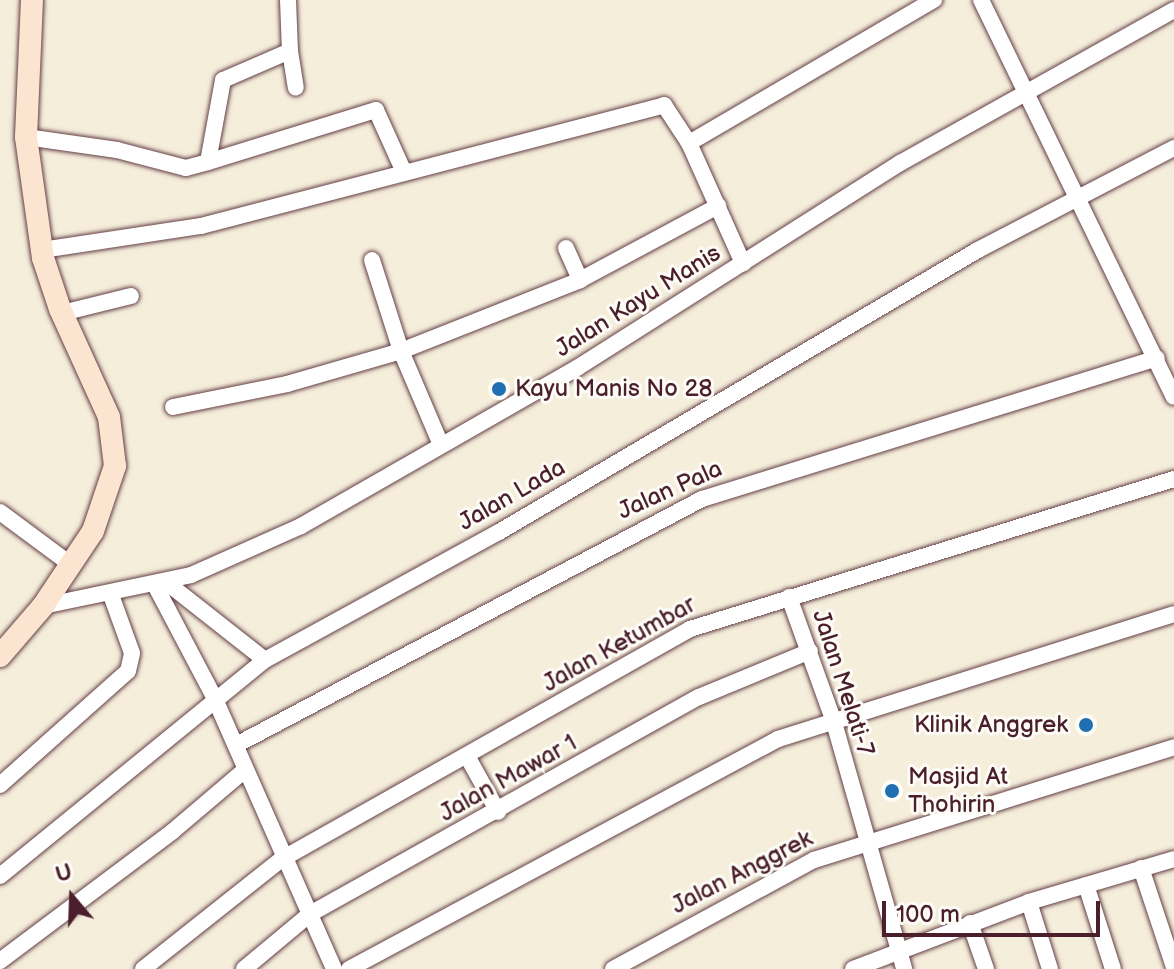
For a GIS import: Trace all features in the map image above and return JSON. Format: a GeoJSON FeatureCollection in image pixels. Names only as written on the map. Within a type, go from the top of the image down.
{"type":"FeatureCollection","features":[{"type":"Feature","properties":{"kind":"street"},"geometry":{"type":"LineString","coordinates":[[0,656],[43,606],[107,500],[115,448],[109,417],[62,313],[42,250],[26,137],[25,69],[32,0]]}},
{"type":"Feature","properties":{"kind":"street"},"geometry":{"type":"LineString","coordinates":[[288,0],[290,51],[296,88]]}},
{"type":"Feature","properties":{"kind":"street"},"geometry":{"type":"LineString","coordinates":[[689,143],[934,0]]}},
{"type":"Feature","properties":{"kind":"street"},"geometry":{"type":"LineString","coordinates":[[981,0],[1024,94],[1165,365],[1174,397]]}},
{"type":"Feature","properties":{"kind":"street","name":"Jalan Kayu Manis"},"geometry":{"type":"LineString","coordinates":[[43,606],[161,583],[301,526],[577,368],[900,163],[1174,10]]}},
{"type":"Feature","properties":{"kind":"street"},"geometry":{"type":"LineString","coordinates":[[208,162],[223,80],[290,51]]}},
{"type":"Feature","properties":{"kind":"street"},"geometry":{"type":"LineString","coordinates":[[42,250],[201,226],[664,105],[689,143],[743,263]]}},
{"type":"Feature","properties":{"kind":"street"},"geometry":{"type":"LineString","coordinates":[[26,137],[117,150],[186,168],[376,110],[404,172]]}},
{"type":"Feature","properties":{"kind":"street","name":"Jalan Lada"},"geometry":{"type":"LineString","coordinates":[[0,876],[265,660],[499,532],[965,258],[1174,148]]}},
{"type":"Feature","properties":{"kind":"street"},"geometry":{"type":"LineString","coordinates":[[173,407],[287,384],[401,351],[580,280],[718,206]]}},
{"type":"Feature","properties":{"kind":"street"},"geometry":{"type":"LineString","coordinates":[[566,248],[580,280]]}},
{"type":"Feature","properties":{"kind":"street"},"geometry":{"type":"LineString","coordinates":[[372,260],[401,351],[441,445]]}},
{"type":"Feature","properties":{"kind":"street"},"geometry":{"type":"LineString","coordinates":[[62,313],[131,296]]}},
{"type":"Feature","properties":{"kind":"street","name":"Jalan Pala"},"geometry":{"type":"LineString","coordinates":[[236,745],[702,499],[1165,365]]}},
{"type":"Feature","properties":{"kind":"street","name":"Jalan Ketumbar"},"geometry":{"type":"LineString","coordinates":[[143,969],[282,859],[690,629],[1174,479]]}},
{"type":"Feature","properties":{"kind":"street"},"geometry":{"type":"LineString","coordinates":[[0,512],[70,564]]}},
{"type":"Feature","properties":{"kind":"street"},"geometry":{"type":"LineString","coordinates":[[161,583],[265,660]]}},
{"type":"Feature","properties":{"kind":"street"},"geometry":{"type":"LineString","coordinates":[[161,583],[236,745],[282,859],[334,969]]}},
{"type":"Feature","properties":{"kind":"street"},"geometry":{"type":"LineString","coordinates":[[0,785],[128,671],[132,653],[111,595]]}},
{"type":"Feature","properties":{"kind":"street","name":"Jalan Melati-7"},"geometry":{"type":"LineString","coordinates":[[789,597],[833,719],[904,969]]}},
{"type":"Feature","properties":{"kind":"street"},"geometry":{"type":"LineString","coordinates":[[349,969],[702,776],[833,719],[1174,614]]}},
{"type":"Feature","properties":{"kind":"street","name":"Jalan Mawar 1"},"geometry":{"type":"LineString","coordinates":[[244,969],[310,914],[498,812],[708,692],[810,651]]}},
{"type":"Feature","properties":{"kind":"street","name":"Jalan Anggrek"},"geometry":{"type":"LineString","coordinates":[[613,969],[774,878],[867,841],[1174,747]]}},
{"type":"Feature","properties":{"kind":"street"},"geometry":{"type":"LineString","coordinates":[[467,756],[498,812]]}},
{"type":"Feature","properties":{"kind":"street"},"geometry":{"type":"LineString","coordinates":[[0,961],[173,831],[245,770]]}},
{"type":"Feature","properties":{"kind":"street"},"geometry":{"type":"LineString","coordinates":[[853,969],[1029,902],[1174,859]]}},
{"type":"Feature","properties":{"kind":"street"},"geometry":{"type":"LineString","coordinates":[[1141,868],[1174,967]]}},
{"type":"Feature","properties":{"kind":"street"},"geometry":{"type":"LineString","coordinates":[[1086,885],[1113,969]]}},
{"type":"Feature","properties":{"kind":"street"},"geometry":{"type":"LineString","coordinates":[[1029,902],[1050,969]]}},
{"type":"Feature","properties":{"kind":"street"},"geometry":{"type":"LineString","coordinates":[[970,923],[986,969]]}},
{"type":"Feature","properties":{"kind":"place","name":"Kayu Manis No 28"},"geometry":{"type":"Point","coordinates":[499,389]}},
{"type":"Feature","properties":{"kind":"place","name":"Klinik Anggrek"},"geometry":{"type":"Point","coordinates":[1086,725]}},
{"type":"Feature","properties":{"kind":"place","name":"Masjid At Thohirin"},"geometry":{"type":"Point","coordinates":[892,791]}}]}
